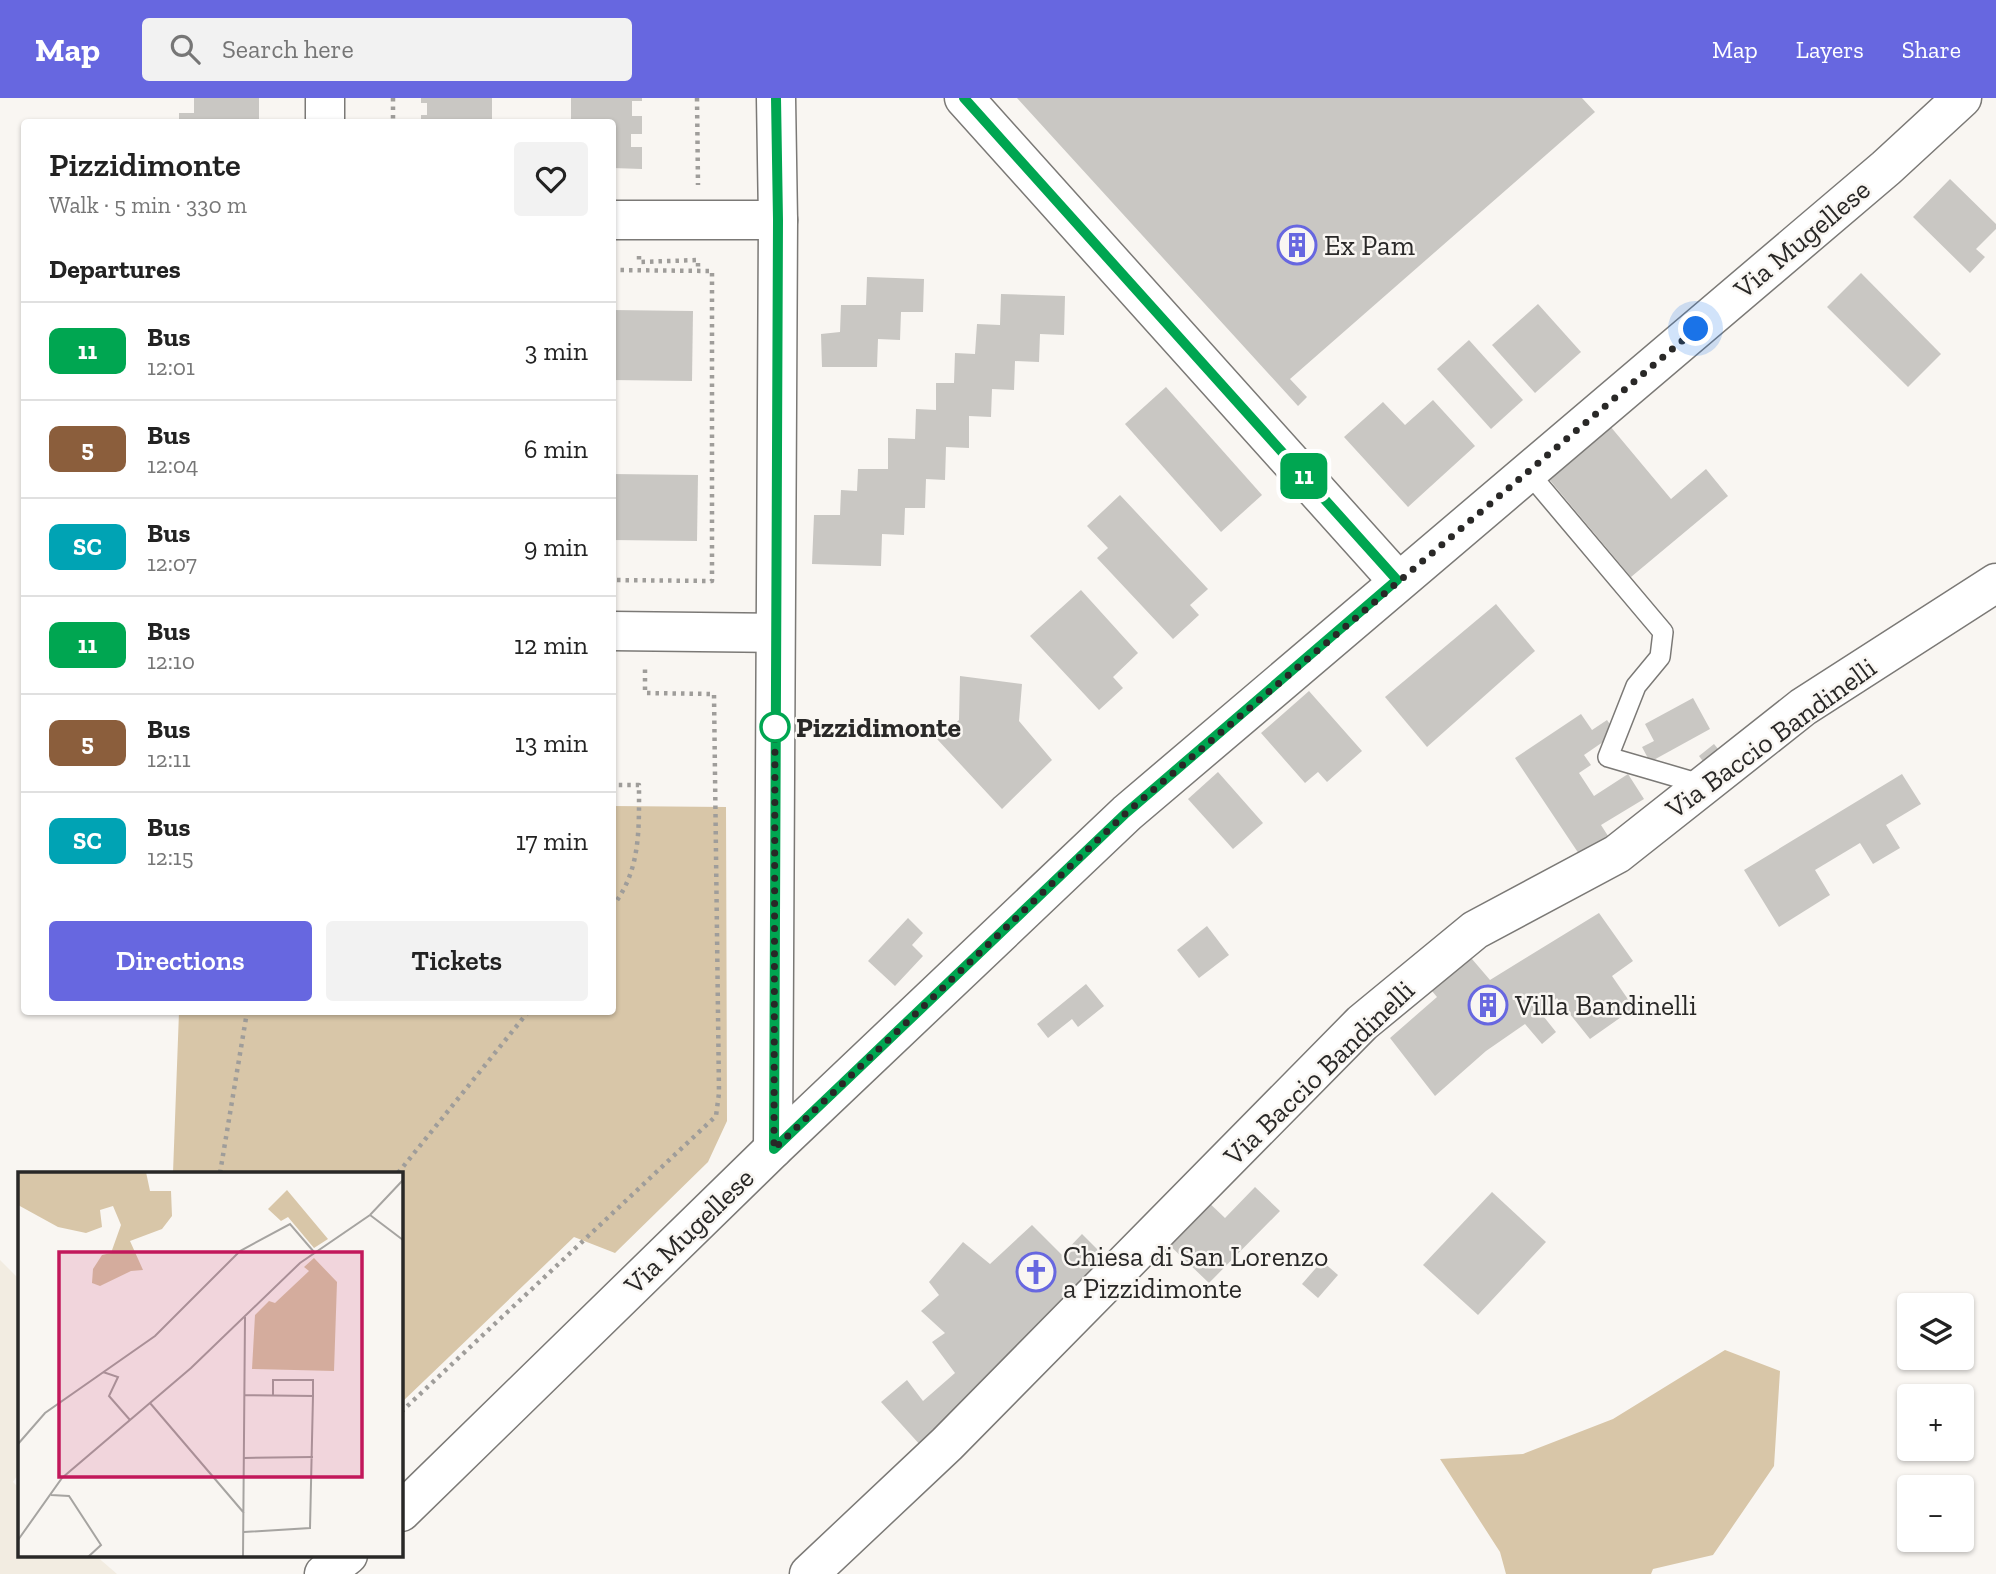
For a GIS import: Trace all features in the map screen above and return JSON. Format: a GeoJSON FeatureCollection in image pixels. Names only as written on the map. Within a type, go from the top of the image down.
{"type":"FeatureCollection","features":[{"type":"Feature","properties":{"kind":"street"},"geometry":{"type":"LineString","coordinates":[[325,98],[325,119]]}},
{"type":"Feature","properties":{"kind":"street"},"geometry":{"type":"LineString","coordinates":[[774,1149],[778,220],[776,98]]}},
{"type":"Feature","properties":{"kind":"street"},"geometry":{"type":"LineString","coordinates":[[964,98],[1397,580]]}},
{"type":"Feature","properties":{"kind":"street","name":"Via Mugellese"},"geometry":{"type":"LineString","coordinates":[[402,1511],[774,1149],[1126,813],[1397,580],[1886,168],[1962,98]]}},
{"type":"Feature","properties":{"kind":"street"},"geometry":{"type":"LineString","coordinates":[[616,220],[778,220]]}},
{"type":"Feature","properties":{"kind":"street","name":"Via Baccio Bandinelli"},"geometry":{"type":"LineString","coordinates":[[809,1574],[947,1444],[1362,1023],[1475,930],[1617,854],[1803,707],[1996,583]]}},
{"type":"Feature","properties":{"kind":"street"},"geometry":{"type":"LineString","coordinates":[[616,631],[775,632]]}},
{"type":"Feature","properties":{"kind":"street"},"geometry":{"type":"LineString","coordinates":[[324,1574],[347,1556]]}},
{"type":"Feature","properties":{"kind":"lane"},"geometry":{"type":"LineString","coordinates":[[1528,472],[1663,632],[1660,657],[1636,686],[1608,757],[1704,785]]}},
{"type":"Feature","properties":{"kind":"path"},"geometry":{"type":"LineString","coordinates":[[393,98],[393,119]]}},
{"type":"Feature","properties":{"kind":"path"},"geometry":{"type":"LineString","coordinates":[[697,98],[698,198]]}},
{"type":"Feature","properties":{"kind":"path"},"geometry":{"type":"LineString","coordinates":[[616,270],[712,271],[712,581],[616,580]]}},
{"type":"Feature","properties":{"kind":"path"},"geometry":{"type":"LineString","coordinates":[[402,1411],[716,1116],[719,1093],[719,885],[714,694],[645,693],[646,661]]}},
{"type":"Feature","properties":{"kind":"path"},"geometry":{"type":"LineString","coordinates":[[616,785],[639,785],[639,839],[627,889],[616,902]]}},
{"type":"Feature","properties":{"kind":"path"},"geometry":{"type":"LineString","coordinates":[[220,1172],[246,1015]]}},
{"type":"Feature","properties":{"kind":"path"},"geometry":{"type":"LineString","coordinates":[[399,1172],[526,1015]]}},
{"type":"Feature","properties":{"kind":"shaded area"},"geometry":{"type":"Polygon","coordinates":[[[616,806],[726,807],[727,1121],[708,1162],[615,1253],[574,1237],[402,1402],[402,1172],[173,1172],[179,1015],[616,1015],[616,806]]]}},
{"type":"Feature","properties":{"kind":"shaded area"},"geometry":{"type":"Polygon","coordinates":[[[0,1260],[18,1278],[18,1474],[13,1482],[18,1487],[18,1556],[96,1556],[117,1574],[0,1574],[0,1260]]]}},
{"type":"Feature","properties":{"kind":"shaded area"},"geometry":{"type":"Polygon","coordinates":[[[1725,1350],[1780,1371],[1774,1466],[1713,1555],[1653,1569],[1651,1574],[1506,1574],[1500,1552],[1440,1459],[1523,1454],[1613,1419],[1725,1350]]]}},
{"type":"Feature","properties":{"kind":"building"},"geometry":{"type":"Polygon","coordinates":[[[194,98],[259,98],[259,119],[179,119],[179,113],[194,113],[194,98]]]}},
{"type":"Feature","properties":{"kind":"building"},"geometry":{"type":"Polygon","coordinates":[[[421,98],[492,98],[492,119],[421,119],[421,115],[427,115],[427,103],[421,103],[421,98]]]}},
{"type":"Feature","properties":{"kind":"building"},"geometry":{"type":"Polygon","coordinates":[[[571,98],[642,98],[642,101],[632,101],[632,116],[642,116],[642,134],[631,134],[631,147],[642,147],[642,169],[616,168],[616,119],[571,119],[571,98]]]}},
{"type":"Feature","properties":{"kind":"building","name":"Ex Pam"},"geometry":{"type":"Polygon","coordinates":[[[1017,98],[1582,98],[1595,112],[1290,379],[1307,397],[1298,406],[1017,98]]]}},
{"type":"Feature","properties":{"kind":"building"},"geometry":{"type":"Polygon","coordinates":[[[1950,179],[1996,224],[1996,229],[1976,249],[1985,257],[1970,273],[1913,217],[1950,179]]]}},
{"type":"Feature","properties":{"kind":"building"},"geometry":{"type":"Polygon","coordinates":[[[1861,273],[1941,354],[1908,387],[1827,307],[1861,273]]]}},
{"type":"Feature","properties":{"kind":"building"},"geometry":{"type":"Polygon","coordinates":[[[867,277],[924,279],[923,312],[901,312],[900,340],[878,339],[877,367],[822,367],[821,334],[840,332],[841,305],[866,305],[867,277]]]}},
{"type":"Feature","properties":{"kind":"building"},"geometry":{"type":"Polygon","coordinates":[[[1001,294],[1065,296],[1064,335],[1040,334],[1039,362],[1015,361],[1014,390],[992,389],[991,417],[969,416],[969,448],[946,447],[945,480],[926,479],[925,508],[905,508],[904,535],[882,534],[881,566],[812,564],[814,515],[840,515],[841,490],[857,491],[858,469],[888,469],[888,438],[915,439],[916,409],[936,410],[936,383],[954,383],[955,353],[975,354],[977,324],[1000,325],[1001,294]]]}},
{"type":"Feature","properties":{"kind":"building"},"geometry":{"type":"Polygon","coordinates":[[[1538,304],[1581,352],[1535,393],[1492,345],[1538,304]]]}},
{"type":"Feature","properties":{"kind":"building"},"geometry":{"type":"Polygon","coordinates":[[[616,310],[693,311],[692,381],[616,380],[616,310]]]}},
{"type":"Feature","properties":{"kind":"building"},"geometry":{"type":"Polygon","coordinates":[[[1469,340],[1523,400],[1491,429],[1437,369],[1469,340]]]}},
{"type":"Feature","properties":{"kind":"building"},"geometry":{"type":"Polygon","coordinates":[[[1166,387],[1262,495],[1221,532],[1125,424],[1166,387]]]}},
{"type":"Feature","properties":{"kind":"building"},"geometry":{"type":"Polygon","coordinates":[[[1433,400],[1475,446],[1408,507],[1344,437],[1383,402],[1405,425],[1433,400]]]}},
{"type":"Feature","properties":{"kind":"building"},"geometry":{"type":"Polygon","coordinates":[[[1610,426],[1671,499],[1706,469],[1728,496],[1631,577],[1548,478],[1610,426]]]}},
{"type":"Feature","properties":{"kind":"building"},"geometry":{"type":"Polygon","coordinates":[[[616,474],[698,475],[697,541],[616,540],[616,474]]]}},
{"type":"Feature","properties":{"kind":"building"},"geometry":{"type":"Polygon","coordinates":[[[1120,495],[1208,589],[1190,605],[1199,615],[1173,639],[1097,558],[1108,548],[1087,526],[1120,495]]]}},
{"type":"Feature","properties":{"kind":"building"},"geometry":{"type":"Polygon","coordinates":[[[1081,590],[1138,653],[1113,677],[1123,688],[1099,710],[1030,636],[1081,590]]]}},
{"type":"Feature","properties":{"kind":"building"},"geometry":{"type":"Polygon","coordinates":[[[1496,604],[1535,651],[1427,747],[1385,697],[1496,604]]]}},
{"type":"Feature","properties":{"kind":"building"},"geometry":{"type":"Polygon","coordinates":[[[960,676],[1022,684],[1019,721],[1052,760],[1002,809],[937,739],[959,720],[960,676]]]}},
{"type":"Feature","properties":{"kind":"building"},"geometry":{"type":"Polygon","coordinates":[[[1309,691],[1362,751],[1327,782],[1318,772],[1305,783],[1261,733],[1309,691]]]}},
{"type":"Feature","properties":{"kind":"building"},"geometry":{"type":"Polygon","coordinates":[[[1693,698],[1710,729],[1650,762],[1642,747],[1654,741],[1645,724],[1693,698]]]}},
{"type":"Feature","properties":{"kind":"building"},"geometry":{"type":"Polygon","coordinates":[[[1581,714],[1592,730],[1607,720],[1616,733],[1584,755],[1591,765],[1579,773],[1594,796],[1628,774],[1644,799],[1601,825],[1610,839],[1581,857],[1515,758],[1581,714]]]}},
{"type":"Feature","properties":{"kind":"building"},"geometry":{"type":"Polygon","coordinates":[[[1714,744],[1727,760],[1711,772],[1699,756],[1714,744]]]}},
{"type":"Feature","properties":{"kind":"building"},"geometry":{"type":"Polygon","coordinates":[[[1218,772],[1263,823],[1233,849],[1188,799],[1218,772]]]}},
{"type":"Feature","properties":{"kind":"building"},"geometry":{"type":"Polygon","coordinates":[[[1902,774],[1921,804],[1886,825],[1900,848],[1873,864],[1860,843],[1815,870],[1830,895],[1779,927],[1744,870],[1902,774]]]}},
{"type":"Feature","properties":{"kind":"building","name":"Villa Bandinelli"},"geometry":{"type":"Polygon","coordinates":[[[1599,913],[1633,961],[1612,976],[1634,1008],[1590,1039],[1557,998],[1540,1012],[1556,1032],[1542,1044],[1525,1024],[1486,1051],[1435,1096],[1390,1038],[1437,997],[1427,985],[1466,952],[1490,980],[1599,913]]]}},
{"type":"Feature","properties":{"kind":"building"},"geometry":{"type":"Polygon","coordinates":[[[908,918],[923,933],[912,945],[923,956],[895,986],[868,961],[908,918]]]}},
{"type":"Feature","properties":{"kind":"building"},"geometry":{"type":"Polygon","coordinates":[[[1207,926],[1229,955],[1199,978],[1177,950],[1207,926]]]}},
{"type":"Feature","properties":{"kind":"building"},"geometry":{"type":"Polygon","coordinates":[[[1086,984],[1104,1006],[1078,1027],[1072,1019],[1048,1038],[1037,1024],[1086,984]]]}},
{"type":"Feature","properties":{"kind":"building"},"geometry":{"type":"Polygon","coordinates":[[[1255,1187],[1280,1211],[1209,1283],[1163,1239],[1204,1198],[1225,1218],[1255,1187]]]}},
{"type":"Feature","properties":{"kind":"building"},"geometry":{"type":"Polygon","coordinates":[[[1492,1192],[1546,1242],[1478,1315],[1423,1265],[1492,1192]]]}},
{"type":"Feature","properties":{"kind":"building"},"geometry":{"type":"Polygon","coordinates":[[[1032,1225],[1062,1255],[1082,1234],[1105,1257],[922,1447],[881,1402],[907,1380],[923,1401],[955,1373],[932,1342],[945,1333],[921,1311],[939,1295],[929,1282],[963,1242],[990,1264],[1032,1225]]]}},
{"type":"Feature","properties":{"kind":"building"},"geometry":{"type":"Polygon","coordinates":[[[1322,1261],[1338,1275],[1318,1298],[1302,1284],[1322,1261]]]}},
{"type":"Feature","properties":{"kind":"bus line","name":"11"},"geometry":{"type":"LineString","coordinates":[[776,98],[778,220],[774,1149],[1126,813],[1397,580],[964,98]]}},
{"type":"Feature","properties":{"kind":"place","name":"Ex Pam"},"geometry":{"type":"Point","coordinates":[1297,245]}},
{"type":"Feature","properties":{"kind":"place","name":"Pizzidimonte"},"geometry":{"type":"Point","coordinates":[775,727]}},
{"type":"Feature","properties":{"kind":"place","name":"Villa Bandinelli"},"geometry":{"type":"Point","coordinates":[1488,1005]}},
{"type":"Feature","properties":{"kind":"place","name":"Chiesa di San Lorenzo a Pizzidimonte"},"geometry":{"type":"Point","coordinates":[1036,1272]}},
{"type":"Feature","properties":{"kind":"route"},"geometry":{"type":"LineString","coordinates":[[775,727],[774,1149],[1126,813],[1397,580],[1696,329]]}}]}
